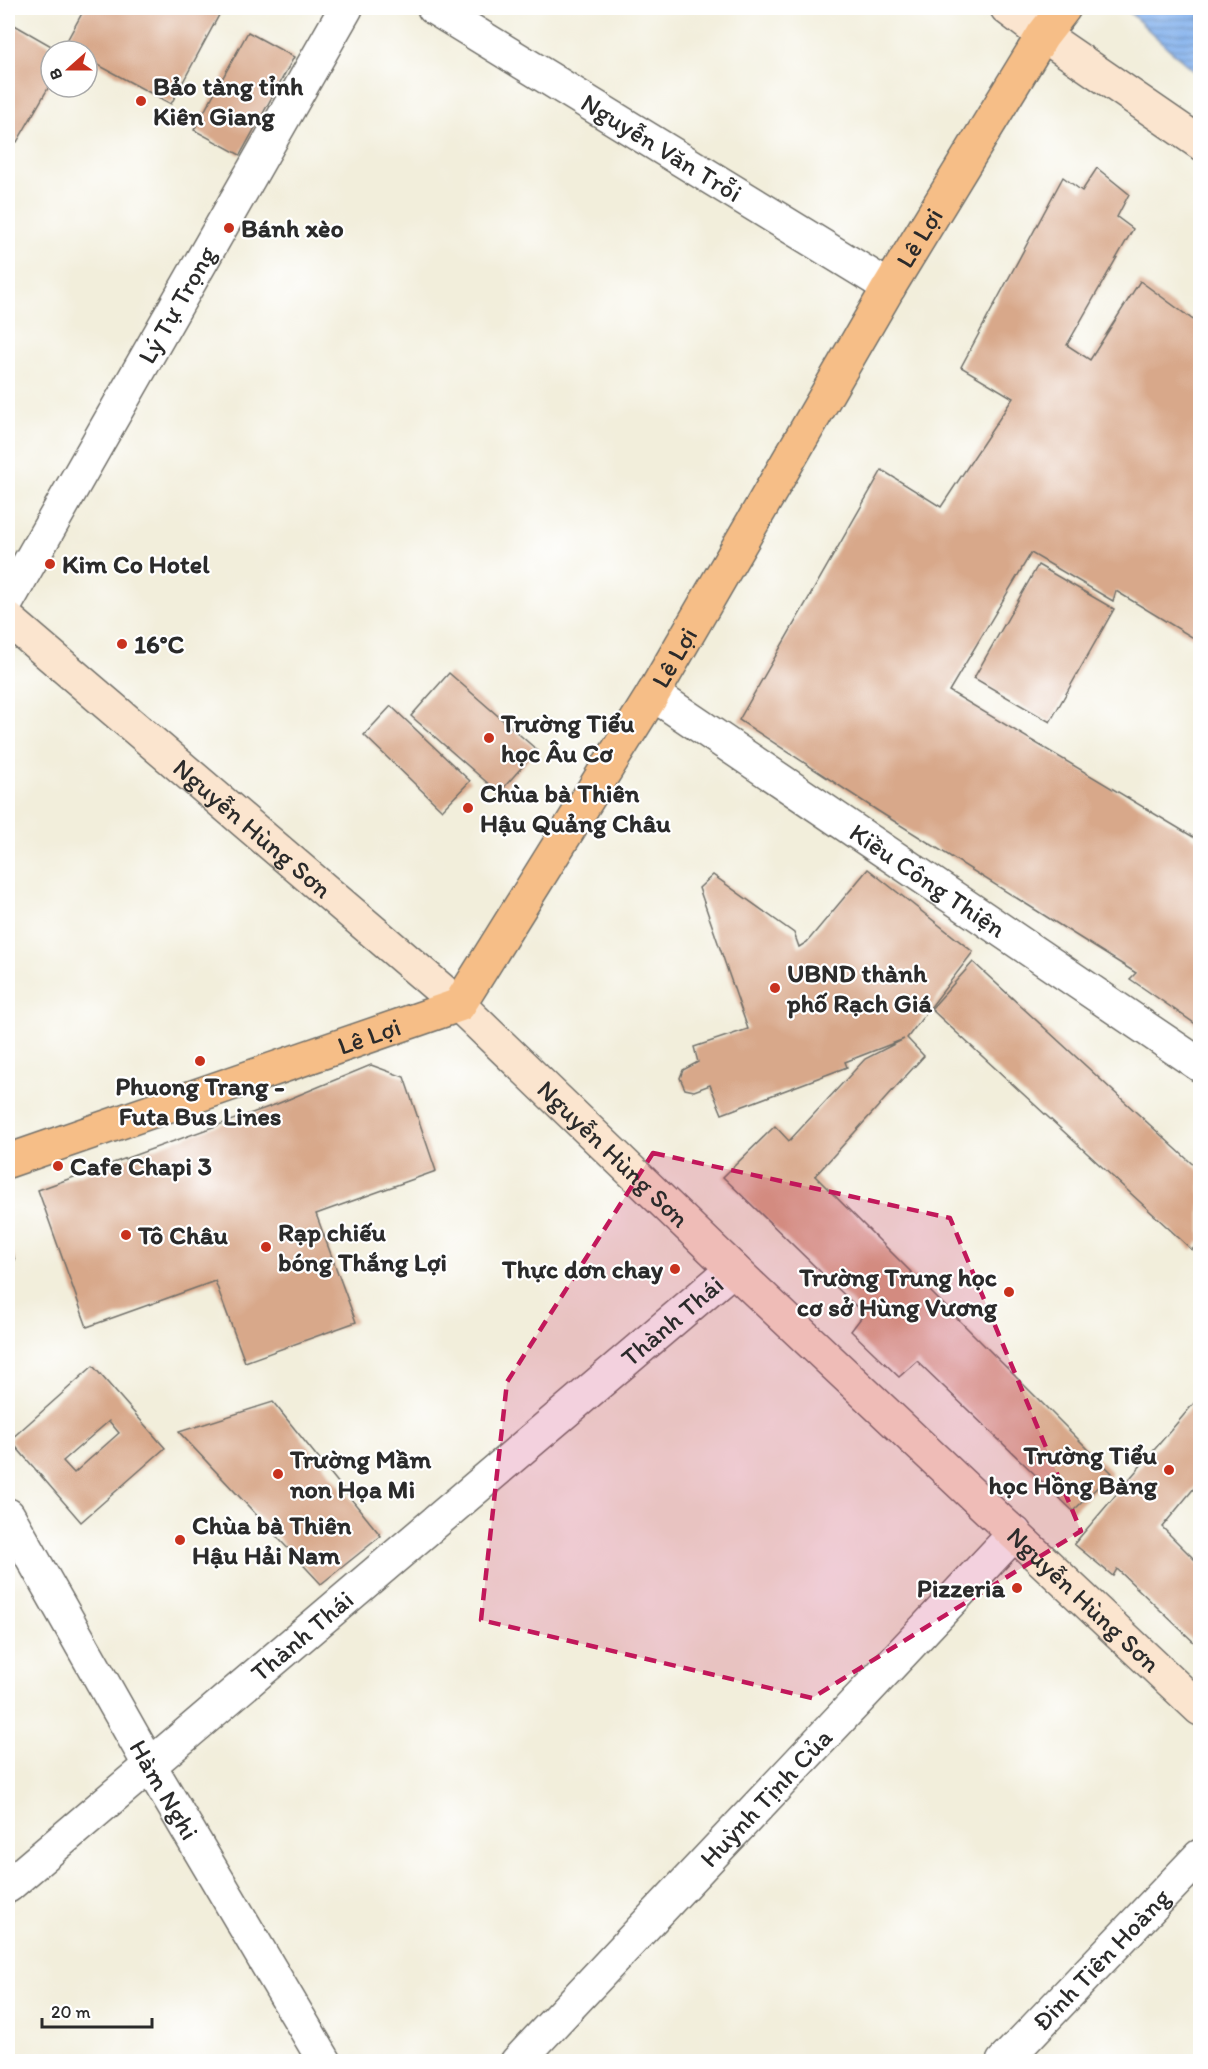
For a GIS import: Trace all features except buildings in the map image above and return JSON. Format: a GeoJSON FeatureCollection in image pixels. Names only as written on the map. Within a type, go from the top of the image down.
{"type":"FeatureCollection","features":[{"type":"Feature","properties":{"kind":"main road","name":"Lê Lợi"},"geometry":{"type":"LineString","coordinates":[[8,1161],[459,1005],[653,694],[889,286],[1055,21]]}},
{"type":"Feature","properties":{"kind":"street","name":"Lý Tự Trọng"},"geometry":{"type":"LineString","coordinates":[[8,600],[346,8]]}},
{"type":"Feature","properties":{"kind":"street","name":"Nguyễn Văn Trỗi"},"geometry":{"type":"LineString","coordinates":[[434,8],[889,286]]}},
{"type":"Feature","properties":{"kind":"street"},"geometry":{"type":"LineString","coordinates":[[1007,8],[1055,21],[1200,143]]}},
{"type":"Feature","properties":{"kind":"street","name":"Nguyễn Hùng Sơn"},"geometry":{"type":"LineString","coordinates":[[8,619],[459,1005],[733,1269],[1200,1709]]}},
{"type":"Feature","properties":{"kind":"street","name":"Kiều Công Thiện"},"geometry":{"type":"LineString","coordinates":[[653,694],[1200,1065]]}},
{"type":"Feature","properties":{"kind":"street","name":"Thành Thái"},"geometry":{"type":"LineString","coordinates":[[8,1886],[733,1269]]}},
{"type":"Feature","properties":{"kind":"street","name":"Hàm Nghi"},"geometry":{"type":"LineString","coordinates":[[8,1515],[150,1766],[325,2061]]}},
{"type":"Feature","properties":{"kind":"street","name":"Huỳnh Tịnh Của"},"geometry":{"type":"LineString","coordinates":[[517,2061],[1015,1533]]}},
{"type":"Feature","properties":{"kind":"street","name":"Đinh Tiên Hoàng"},"geometry":{"type":"LineString","coordinates":[[1003,2061],[1200,1856]]}},
{"type":"Feature","properties":{"kind":"highlighted area"},"geometry":{"type":"Polygon","coordinates":[[[653,1153],[950,1218],[1081,1531],[812,1698],[481,1620],[507,1382],[653,1153]]]}},
{"type":"Feature","properties":{"kind":"water"},"geometry":{"type":"Polygon","coordinates":[[[1125,8],[1200,8],[1200,76],[1169,49],[1125,8]]]}},
{"type":"Feature","properties":{"kind":"place","name":"Bảo tàng tỉnh Kiên Giang"},"geometry":{"type":"Point","coordinates":[141,101]}},
{"type":"Feature","properties":{"kind":"place","name":"Bánh xèo"},"geometry":{"type":"Point","coordinates":[229,228]}},
{"type":"Feature","properties":{"kind":"place","name":"Kim Co Hotel"},"geometry":{"type":"Point","coordinates":[50,564]}},
{"type":"Feature","properties":{"kind":"place","name":"16°C"},"geometry":{"type":"Point","coordinates":[122,644]}},
{"type":"Feature","properties":{"kind":"place","name":"Trường Tiểu học Âu Cơ"},"geometry":{"type":"Point","coordinates":[489,738]}},
{"type":"Feature","properties":{"kind":"place","name":"Chùa bà Thiên Hậu Quảng Châu"},"geometry":{"type":"Point","coordinates":[468,808]}},
{"type":"Feature","properties":{"kind":"place","name":"UBND thành phố Rạch Giá"},"geometry":{"type":"Point","coordinates":[775,988]}},
{"type":"Feature","properties":{"kind":"place","name":"Phuong Trang - Futa Bus Lines"},"geometry":{"type":"Point","coordinates":[200,1061]}},
{"type":"Feature","properties":{"kind":"place","name":"Cafe Chapi 3"},"geometry":{"type":"Point","coordinates":[58,1166]}},
{"type":"Feature","properties":{"kind":"place","name":"Tô Châu"},"geometry":{"type":"Point","coordinates":[126,1235]}},
{"type":"Feature","properties":{"kind":"place","name":"Rạp chiếu bóng Thắng Lợi"},"geometry":{"type":"Point","coordinates":[266,1247]}},
{"type":"Feature","properties":{"kind":"place","name":"Thực dơn chay"},"geometry":{"type":"Point","coordinates":[675,1269]}},
{"type":"Feature","properties":{"kind":"place","name":"Trường Trung học cơ sở Hùng Vương"},"geometry":{"type":"Point","coordinates":[1009,1292]}},
{"type":"Feature","properties":{"kind":"place","name":"Trường Tiểu học Hồng Bàng"},"geometry":{"type":"Point","coordinates":[1169,1470]}},
{"type":"Feature","properties":{"kind":"place","name":"Trường Mầm non Họa Mi"},"geometry":{"type":"Point","coordinates":[278,1474]}},
{"type":"Feature","properties":{"kind":"place","name":"Chùa bà Thiên Hậu Hải Nam"},"geometry":{"type":"Point","coordinates":[180,1540]}},
{"type":"Feature","properties":{"kind":"place","name":"Pizzeria"},"geometry":{"type":"Point","coordinates":[1017,1588]}}]}
